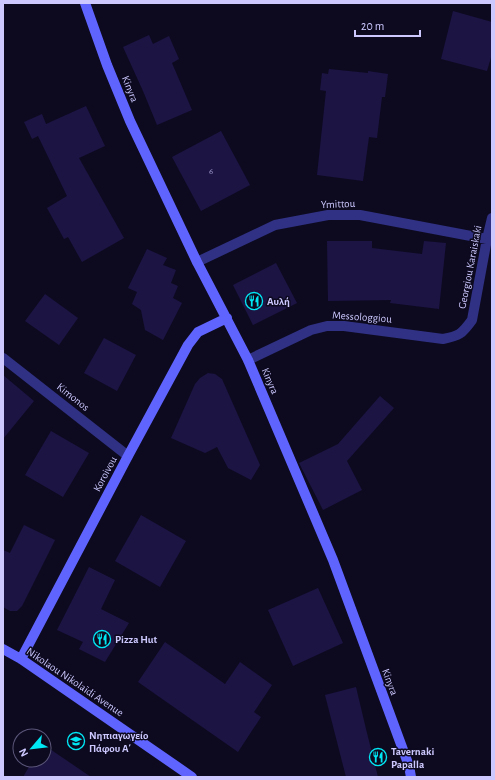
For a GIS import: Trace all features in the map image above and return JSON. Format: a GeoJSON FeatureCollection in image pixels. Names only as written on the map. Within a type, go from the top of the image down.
{"type":"FeatureCollection","features":[{"type":"Feature","properties":{"kind":"street","name":"Kinyra"},"geometry":{"type":"LineString","coordinates":[[85,3],[107,65],[130,121],[197,262],[248,360],[333,560],[411,777]]}},
{"type":"Feature","properties":{"kind":"street","name":"Ymittou"},"geometry":{"type":"LineString","coordinates":[[197,262],[275,225],[328,215],[360,215],[489,239]]}},
{"type":"Feature","properties":{"kind":"street","name":"Georgiou Karaiskaki"},"geometry":{"type":"LineString","coordinates":[[472,320],[492,218]]}},
{"type":"Feature","properties":{"kind":"street","name":"Koroivou"},"geometry":{"type":"LineString","coordinates":[[21,659],[188,345],[198,332],[227,318]]}},
{"type":"Feature","properties":{"kind":"street","name":"Messologgiou"},"geometry":{"type":"LineString","coordinates":[[248,360],[311,330],[327,326],[365,328],[443,339],[456,336],[465,330],[472,320]]}},
{"type":"Feature","properties":{"kind":"street","name":"Kimonos"},"geometry":{"type":"LineString","coordinates":[[3,358],[128,456]]}},
{"type":"Feature","properties":{"kind":"street","name":"Nikolaou Nikolaïdi Avenue"},"geometry":{"type":"LineString","coordinates":[[3,649],[21,659],[192,777]]}},
{"type":"Feature","properties":{"kind":"building"},"geometry":{"type":"Polygon","coordinates":[[[453,11],[492,22],[492,54],[487,71],[441,59],[453,11]]]}},
{"type":"Feature","properties":{"kind":"building"},"geometry":{"type":"Polygon","coordinates":[[[149,35],[153,44],[169,36],[179,59],[172,63],[192,110],[157,125],[123,47],[149,35]]]}},
{"type":"Feature","properties":{"kind":"building"},"geometry":{"type":"Polygon","coordinates":[[[329,69],[368,73],[368,71],[388,74],[385,97],[382,97],[377,138],[369,137],[363,181],[317,175],[326,91],[320,90],[322,73],[328,74],[329,69]]]}},
{"type":"Feature","properties":{"kind":"building"},"geometry":{"type":"Polygon","coordinates":[[[86,106],[105,146],[79,158],[124,238],[82,262],[68,237],[64,239],[47,208],[67,196],[38,136],[32,139],[24,122],[42,114],[46,124],[86,106]]]}},
{"type":"Feature","properties":{"kind":"building"},"geometry":{"type":"Polygon","coordinates":[[[221,131],[250,185],[201,211],[172,157],[221,131]]]}},
{"type":"Feature","properties":{"kind":"building"},"geometry":{"type":"Polygon","coordinates":[[[327,241],[372,241],[372,248],[422,254],[424,241],[446,243],[439,309],[390,303],[391,300],[328,301],[327,241]]]}},
{"type":"Feature","properties":{"kind":"building"},"geometry":{"type":"Polygon","coordinates":[[[147,249],[167,258],[163,265],[176,270],[171,283],[178,286],[173,298],[182,303],[163,340],[145,330],[141,310],[132,304],[137,292],[128,288],[147,249]]]}},
{"type":"Feature","properties":{"kind":"building"},"geometry":{"type":"Polygon","coordinates":[[[276,263],[297,303],[253,325],[233,285],[276,263]]]}},
{"type":"Feature","properties":{"kind":"building"},"geometry":{"type":"Polygon","coordinates":[[[45,294],[78,318],[59,345],[25,321],[45,294]]]}},
{"type":"Feature","properties":{"kind":"building"},"geometry":{"type":"Polygon","coordinates":[[[104,338],[136,355],[117,391],[84,373],[104,338]]]}},
{"type":"Feature","properties":{"kind":"building"},"geometry":{"type":"Polygon","coordinates":[[[208,373],[215,374],[222,379],[260,465],[251,480],[228,468],[217,447],[205,453],[171,438],[195,384],[200,378],[208,373]]]}},
{"type":"Feature","properties":{"kind":"building"},"geometry":{"type":"Polygon","coordinates":[[[3,375],[34,401],[3,439],[3,375]]]}},
{"type":"Feature","properties":{"kind":"building"},"geometry":{"type":"Polygon","coordinates":[[[380,396],[394,408],[347,461],[362,490],[323,510],[299,463],[338,444],[380,396]]]}},
{"type":"Feature","properties":{"kind":"building"},"geometry":{"type":"Polygon","coordinates":[[[51,431],[89,453],[63,497],[25,475],[51,431]]]}},
{"type":"Feature","properties":{"kind":"building"},"geometry":{"type":"Polygon","coordinates":[[[141,515],[186,541],[160,587],[115,561],[141,515]]]}},
{"type":"Feature","properties":{"kind":"building"},"geometry":{"type":"Polygon","coordinates":[[[24,525],[55,540],[22,606],[17,611],[10,611],[3,607],[3,550],[10,553],[24,525]]]}},
{"type":"Feature","properties":{"kind":"building"},"geometry":{"type":"Polygon","coordinates":[[[89,567],[115,580],[101,609],[129,623],[105,662],[79,649],[83,642],[57,630],[89,567]]]}},
{"type":"Feature","properties":{"kind":"building"},"geometry":{"type":"Polygon","coordinates":[[[318,588],[343,643],[293,666],[268,610],[318,588]]]}},
{"type":"Feature","properties":{"kind":"building"},"geometry":{"type":"Polygon","coordinates":[[[165,642],[225,684],[240,662],[272,685],[254,712],[261,717],[238,752],[138,682],[165,642]]]}},
{"type":"Feature","properties":{"kind":"building"},"geometry":{"type":"Polygon","coordinates":[[[356,687],[378,777],[346,777],[325,695],[356,687]]]}},
{"type":"Feature","properties":{"kind":"building"},"geometry":{"type":"Polygon","coordinates":[[[52,750],[91,777],[23,777],[28,768],[52,768],[52,750]]]}},
{"type":"Feature","properties":{"kind":"place","name":"Αυλή"},"geometry":{"type":"Point","coordinates":[254,301]}},
{"type":"Feature","properties":{"kind":"place","name":"Pizza Hut"},"geometry":{"type":"Point","coordinates":[102,639]}},
{"type":"Feature","properties":{"kind":"place","name":"Νηπιαγωγείο Πάφου Α΄"},"geometry":{"type":"Point","coordinates":[76,741]}},
{"type":"Feature","properties":{"kind":"place","name":"Tavernaki Papalla"},"geometry":{"type":"Point","coordinates":[378,757]}}]}
